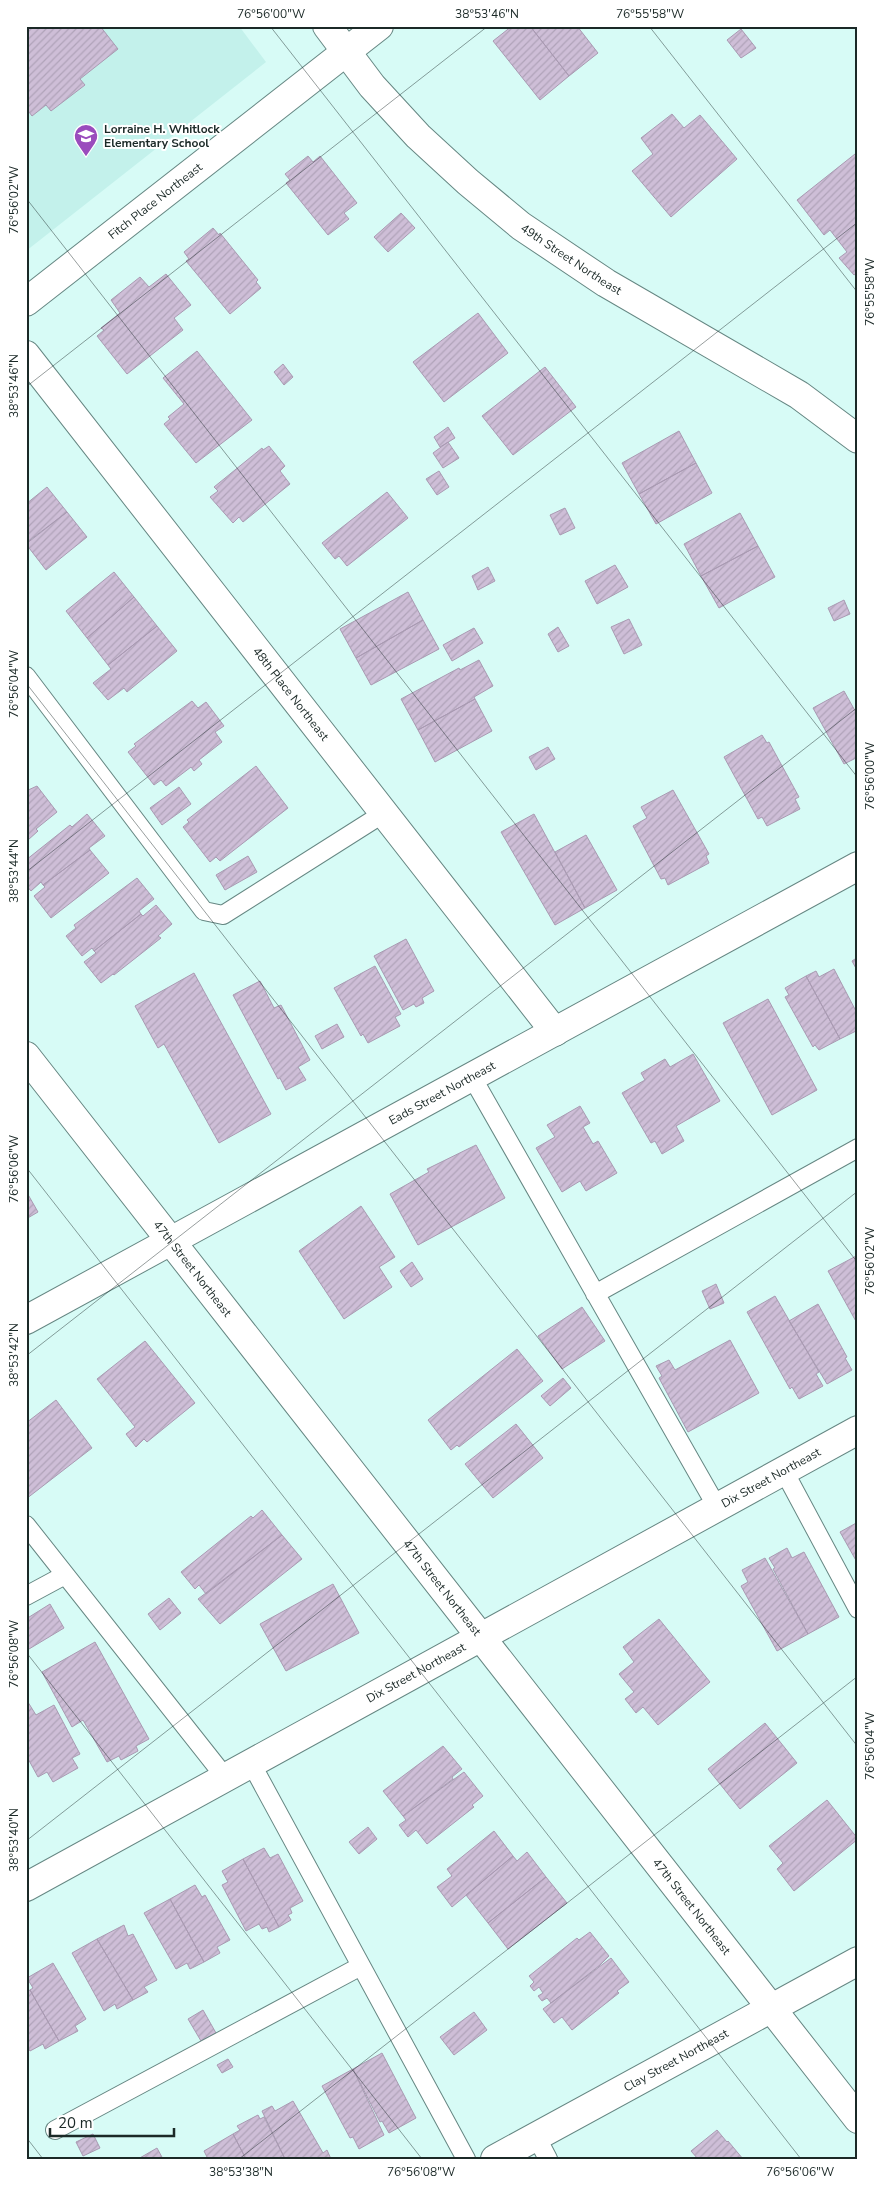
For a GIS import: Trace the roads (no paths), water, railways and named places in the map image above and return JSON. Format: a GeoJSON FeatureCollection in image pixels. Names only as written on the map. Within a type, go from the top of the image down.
{"type":"FeatureCollection","features":[{"type":"Feature","properties":{"kind":"street","name":"49th Street Northeast"},"geometry":{"type":"LineString","coordinates":[[327,26],[372,86],[418,136],[468,182],[521,226],[606,283],[799,395],[858,439]]}},
{"type":"Feature","properties":{"kind":"street","name":"Fitch Place Northeast"},"geometry":{"type":"LineString","coordinates":[[26,302],[379,26]]}},
{"type":"Feature","properties":{"kind":"street","name":"48th Place Northeast"},"geometry":{"type":"LineString","coordinates":[[26,355],[555,1032]]}},
{"type":"Feature","properties":{"kind":"street","name":"Eads Street Northeast"},"geometry":{"type":"LineString","coordinates":[[26,1320],[858,866]]}},
{"type":"Feature","properties":{"kind":"street","name":"47th Street Northeast"},"geometry":{"type":"LineString","coordinates":[[26,1056],[858,2119]]}},
{"type":"Feature","properties":{"kind":"street","name":"Dix Street Northeast"},"geometry":{"type":"LineString","coordinates":[[26,1886],[858,1430]]}},
{"type":"Feature","properties":{"kind":"street","name":"Clay Street Northeast"},"geometry":{"type":"LineString","coordinates":[[495,2159],[542,2148],[771,2008],[858,1961]]}},
{"type":"Feature","properties":{"kind":"lane"},"geometry":{"type":"LineString","coordinates":[[26,676],[204,911],[223,914],[384,813]]}},
{"type":"Feature","properties":{"kind":"lane"},"geometry":{"type":"LineString","coordinates":[[472,1077],[717,1507]]}},
{"type":"Feature","properties":{"kind":"lane"},"geometry":{"type":"LineString","coordinates":[[595,1294],[858,1148]]}},
{"type":"Feature","properties":{"kind":"lane"},"geometry":{"type":"LineString","coordinates":[[784,1471],[858,1609]]}},
{"type":"Feature","properties":{"kind":"lane"},"geometry":{"type":"LineString","coordinates":[[26,1525],[225,1777]]}},
{"type":"Feature","properties":{"kind":"lane"},"geometry":{"type":"LineString","coordinates":[[26,1596],[65,1574]]}},
{"type":"Feature","properties":{"kind":"lane"},"geometry":{"type":"LineString","coordinates":[[251,1763],[466,2159]]}},
{"type":"Feature","properties":{"kind":"lane"},"geometry":{"type":"LineString","coordinates":[[56,2130],[362,1966]]}},
{"type":"Feature","properties":{"kind":"place","name":"Lorraine H. Whitlock Elementary School"},"geometry":{"type":"Point","coordinates":[86,157]}}]}
